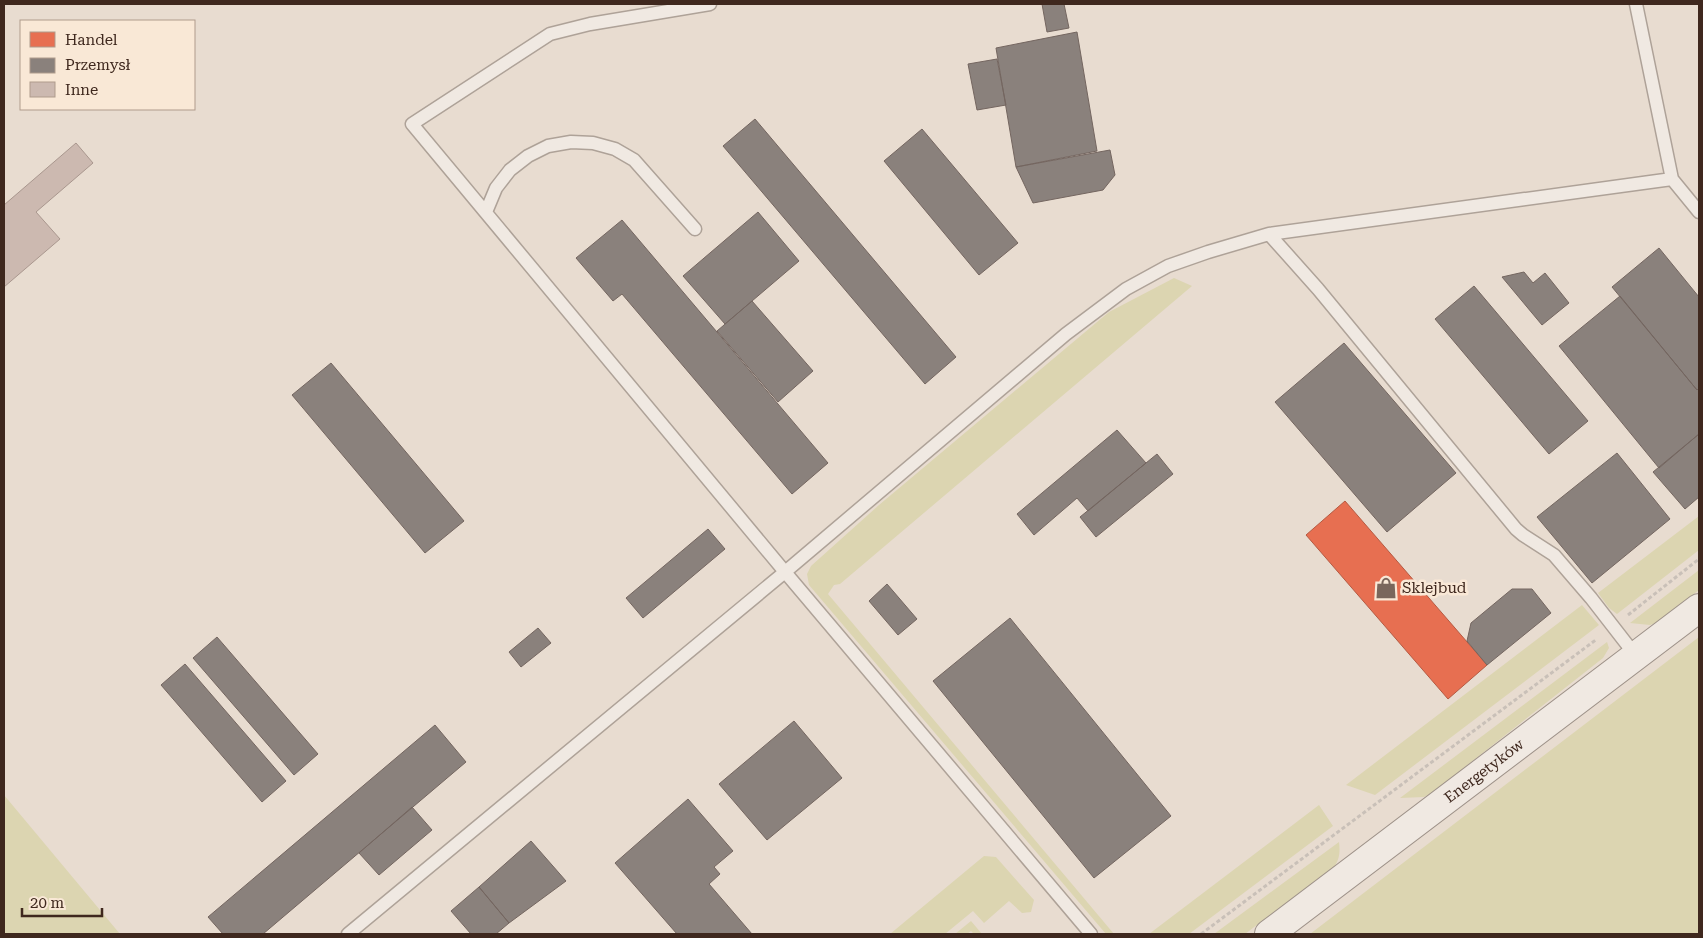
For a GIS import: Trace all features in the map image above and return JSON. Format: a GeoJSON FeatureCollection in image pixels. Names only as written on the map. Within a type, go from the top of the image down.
{"type":"FeatureCollection","features":[{"type":"Feature","properties":{"kind":"main road","name":"Energetyków"},"geometry":{"type":"LineString","coordinates":[[1269,934],[1699,608]]}},
{"type":"Feature","properties":{"kind":"lane"},"geometry":{"type":"LineString","coordinates":[[710,4],[590,24],[550,34],[412,124],[785,572],[1091,934]]}},
{"type":"Feature","properties":{"kind":"lane"},"geometry":{"type":"LineString","coordinates":[[1636,4],[1672,179],[1699,212]]}},
{"type":"Feature","properties":{"kind":"lane"},"geometry":{"type":"LineString","coordinates":[[486,212],[496,188],[510,170],[528,156],[548,146],[571,142],[593,143],[615,149],[634,160],[696,229]]}},
{"type":"Feature","properties":{"kind":"lane"},"geometry":{"type":"LineString","coordinates":[[348,934],[785,572],[1066,334],[1126,289],[1168,266],[1269,234],[1672,179]]}},
{"type":"Feature","properties":{"kind":"lane"},"geometry":{"type":"LineString","coordinates":[[1269,234],[1318,290],[1516,529],[1523,536],[1554,555],[1636,656]]}},
{"type":"Feature","properties":{"kind":"path"},"geometry":{"type":"LineString","coordinates":[[1201,934],[1613,626],[1699,559]]}},
{"type":"Feature","properties":{"kind":"shaded area"},"geometry":{"type":"Polygon","coordinates":[[[1174,278],[1192,286],[840,584],[834,585],[828,594],[1114,934],[1106,934],[809,585],[807,574],[811,566],[879,505],[1109,312],[1174,278]]]}},
{"type":"Feature","properties":{"kind":"shaded area"},"geometry":{"type":"Polygon","coordinates":[[[1699,516],[1699,550],[1617,614],[1609,608],[1598,593],[1699,516]]]}},
{"type":"Feature","properties":{"kind":"shaded area"},"geometry":{"type":"Polygon","coordinates":[[[1699,570],[1699,590],[1656,623],[1650,625],[1630,623],[1699,570]]]}},
{"type":"Feature","properties":{"kind":"shaded area"},"geometry":{"type":"Polygon","coordinates":[[[1582,605],[1599,625],[1375,795],[1346,785],[1582,605]]]}},
{"type":"Feature","properties":{"kind":"shaded area"},"geometry":{"type":"Polygon","coordinates":[[[1699,637],[1699,934],[1310,934],[1699,637]]]}},
{"type":"Feature","properties":{"kind":"shaded area"},"geometry":{"type":"Polygon","coordinates":[[[1607,642],[1609,648],[1603,658],[1432,793],[1424,797],[1400,798],[1607,642]]]}},
{"type":"Feature","properties":{"kind":"shaded area"},"geometry":{"type":"Polygon","coordinates":[[[4,795],[9,801],[120,934],[4,934],[4,795]]]}},
{"type":"Feature","properties":{"kind":"shaded area"},"geometry":{"type":"Polygon","coordinates":[[[1319,805],[1333,826],[1189,934],[1149,934],[1319,805]]]}},
{"type":"Feature","properties":{"kind":"shaded area"},"geometry":{"type":"Polygon","coordinates":[[[1339,842],[1338,860],[1335,866],[1245,934],[1214,934],[1339,842]]]}},
{"type":"Feature","properties":{"kind":"shaded area"},"geometry":{"type":"Polygon","coordinates":[[[984,856],[996,857],[1034,900],[1031,912],[1022,913],[1009,901],[984,923],[973,911],[945,934],[890,934],[984,856]]]}},
{"type":"Feature","properties":{"kind":"shaded area"},"geometry":{"type":"Polygon","coordinates":[[[971,921],[982,934],[974,934],[971,931],[967,934],[955,934],[971,921]]]}},
{"type":"Feature","properties":{"kind":"building: Handel","name":"Sklejbud"},"geometry":{"type":"Polygon","coordinates":[[[1345,501],[1487,665],[1448,699],[1306,535],[1345,501]]]}},
{"type":"Feature","properties":{"kind":"building: Przemysł"},"geometry":{"type":"Polygon","coordinates":[[[1042,4],[1064,4],[1069,28],[1047,32],[1042,4]]]}},
{"type":"Feature","properties":{"kind":"building: Przemysł"},"geometry":{"type":"Polygon","coordinates":[[[1077,32],[1097,151],[1016,167],[996,48],[1077,32]]]}},
{"type":"Feature","properties":{"kind":"building: Przemysł"},"geometry":{"type":"Polygon","coordinates":[[[997,59],[1006,105],[977,110],[968,64],[997,59]]]}},
{"type":"Feature","properties":{"kind":"building: Przemysł"},"geometry":{"type":"Polygon","coordinates":[[[755,119],[956,357],[925,384],[723,146],[755,119]]]}},
{"type":"Feature","properties":{"kind":"building: Przemysł"},"geometry":{"type":"Polygon","coordinates":[[[922,129],[1018,243],[979,275],[884,161],[922,129]]]}},
{"type":"Feature","properties":{"kind":"building: Przemysł"},"geometry":{"type":"Polygon","coordinates":[[[1110,150],[1115,175],[1103,190],[1033,203],[1016,167],[1110,150]]]}},
{"type":"Feature","properties":{"kind":"building: Przemysł"},"geometry":{"type":"Polygon","coordinates":[[[758,212],[799,261],[725,324],[683,276],[758,212]]]}},
{"type":"Feature","properties":{"kind":"building: Przemysł"},"geometry":{"type":"Polygon","coordinates":[[[622,220],[828,463],[792,494],[622,294],[613,301],[576,258],[622,220]]]}},
{"type":"Feature","properties":{"kind":"building: Przemysł"},"geometry":{"type":"Polygon","coordinates":[[[1659,248],[1699,297],[1699,388],[1697,390],[1612,287],[1659,248]]]}},
{"type":"Feature","properties":{"kind":"building: Przemysł"},"geometry":{"type":"Polygon","coordinates":[[[1524,272],[1533,283],[1545,273],[1569,303],[1542,325],[1502,277],[1524,272]]]}},
{"type":"Feature","properties":{"kind":"building: Przemysł"},"geometry":{"type":"Polygon","coordinates":[[[1474,286],[1588,421],[1549,454],[1435,319],[1474,286]]]}},
{"type":"Feature","properties":{"kind":"building: Przemysł"},"geometry":{"type":"Polygon","coordinates":[[[1620,296],[1697,390],[1699,388],[1699,434],[1659,468],[1559,346],[1620,296]]]}},
{"type":"Feature","properties":{"kind":"building: Przemysł"},"geometry":{"type":"Polygon","coordinates":[[[752,301],[813,371],[778,402],[717,331],[752,301]]]}},
{"type":"Feature","properties":{"kind":"building: Przemysł"},"geometry":{"type":"Polygon","coordinates":[[[1344,343],[1456,473],[1387,532],[1275,402],[1344,343]]]}},
{"type":"Feature","properties":{"kind":"building: Przemysł"},"geometry":{"type":"Polygon","coordinates":[[[331,363],[464,521],[425,553],[292,395],[331,363]]]}},
{"type":"Feature","properties":{"kind":"building: Przemysł"},"geometry":{"type":"Polygon","coordinates":[[[1117,430],[1146,463],[1088,511],[1077,498],[1034,535],[1017,514],[1117,430]]]}},
{"type":"Feature","properties":{"kind":"building: Przemysł"},"geometry":{"type":"Polygon","coordinates":[[[1699,434],[1699,497],[1685,509],[1653,472],[1699,434]]]}},
{"type":"Feature","properties":{"kind":"building: Przemysł"},"geometry":{"type":"Polygon","coordinates":[[[1617,453],[1670,519],[1592,583],[1537,517],[1617,453]]]}},
{"type":"Feature","properties":{"kind":"building: Przemysł"},"geometry":{"type":"Polygon","coordinates":[[[1157,454],[1173,474],[1096,537],[1080,517],[1157,454]]]}},
{"type":"Feature","properties":{"kind":"building: Przemysł"},"geometry":{"type":"Polygon","coordinates":[[[708,529],[725,549],[643,618],[626,598],[708,529]]]}},
{"type":"Feature","properties":{"kind":"building: Przemysł"},"geometry":{"type":"Polygon","coordinates":[[[887,584],[917,619],[898,635],[869,601],[887,584]]]}},
{"type":"Feature","properties":{"kind":"building: Przemysł"},"geometry":{"type":"Polygon","coordinates":[[[1512,589],[1532,589],[1551,613],[1487,665],[1467,641],[1471,623],[1512,589]]]}},
{"type":"Feature","properties":{"kind":"building: Przemysł"},"geometry":{"type":"Polygon","coordinates":[[[1010,618],[1171,816],[1094,878],[933,681],[1010,618]]]}},
{"type":"Feature","properties":{"kind":"building: Przemysł"},"geometry":{"type":"Polygon","coordinates":[[[538,628],[551,643],[521,667],[509,652],[538,628]]]}},
{"type":"Feature","properties":{"kind":"building: Przemysł"},"geometry":{"type":"Polygon","coordinates":[[[217,637],[318,754],[294,775],[193,658],[217,637]]]}},
{"type":"Feature","properties":{"kind":"building: Przemysł"},"geometry":{"type":"Polygon","coordinates":[[[185,664],[286,781],[262,802],[161,685],[185,664]]]}},
{"type":"Feature","properties":{"kind":"building: Przemysł"},"geometry":{"type":"Polygon","coordinates":[[[794,721],[842,778],[767,840],[719,784],[794,721]]]}},
{"type":"Feature","properties":{"kind":"building: Przemysł"},"geometry":{"type":"Polygon","coordinates":[[[435,725],[466,762],[263,934],[223,934],[208,917],[435,725]]]}},
{"type":"Feature","properties":{"kind":"building: Przemysł"},"geometry":{"type":"Polygon","coordinates":[[[688,799],[733,851],[714,867],[720,874],[709,884],[752,934],[677,934],[615,863],[688,799]]]}},
{"type":"Feature","properties":{"kind":"building: Przemysł"},"geometry":{"type":"Polygon","coordinates":[[[412,807],[432,830],[379,875],[359,853],[412,807]]]}},
{"type":"Feature","properties":{"kind":"building: Przemysł"},"geometry":{"type":"Polygon","coordinates":[[[531,841],[566,881],[509,923],[479,887],[531,841]]]}},
{"type":"Feature","properties":{"kind":"building: Przemysł"},"geometry":{"type":"Polygon","coordinates":[[[479,887],[509,923],[496,934],[471,934],[451,911],[479,887]]]}},
{"type":"Feature","properties":{"kind":"building: Inne"},"geometry":{"type":"Polygon","coordinates":[[[76,143],[93,163],[36,212],[60,239],[4,287],[4,205],[76,143]]]}},
{"type":"Feature","properties":{"kind":"place","name":"Sklejbud"},"geometry":{"type":"Point","coordinates":[1386,588]}}]}
